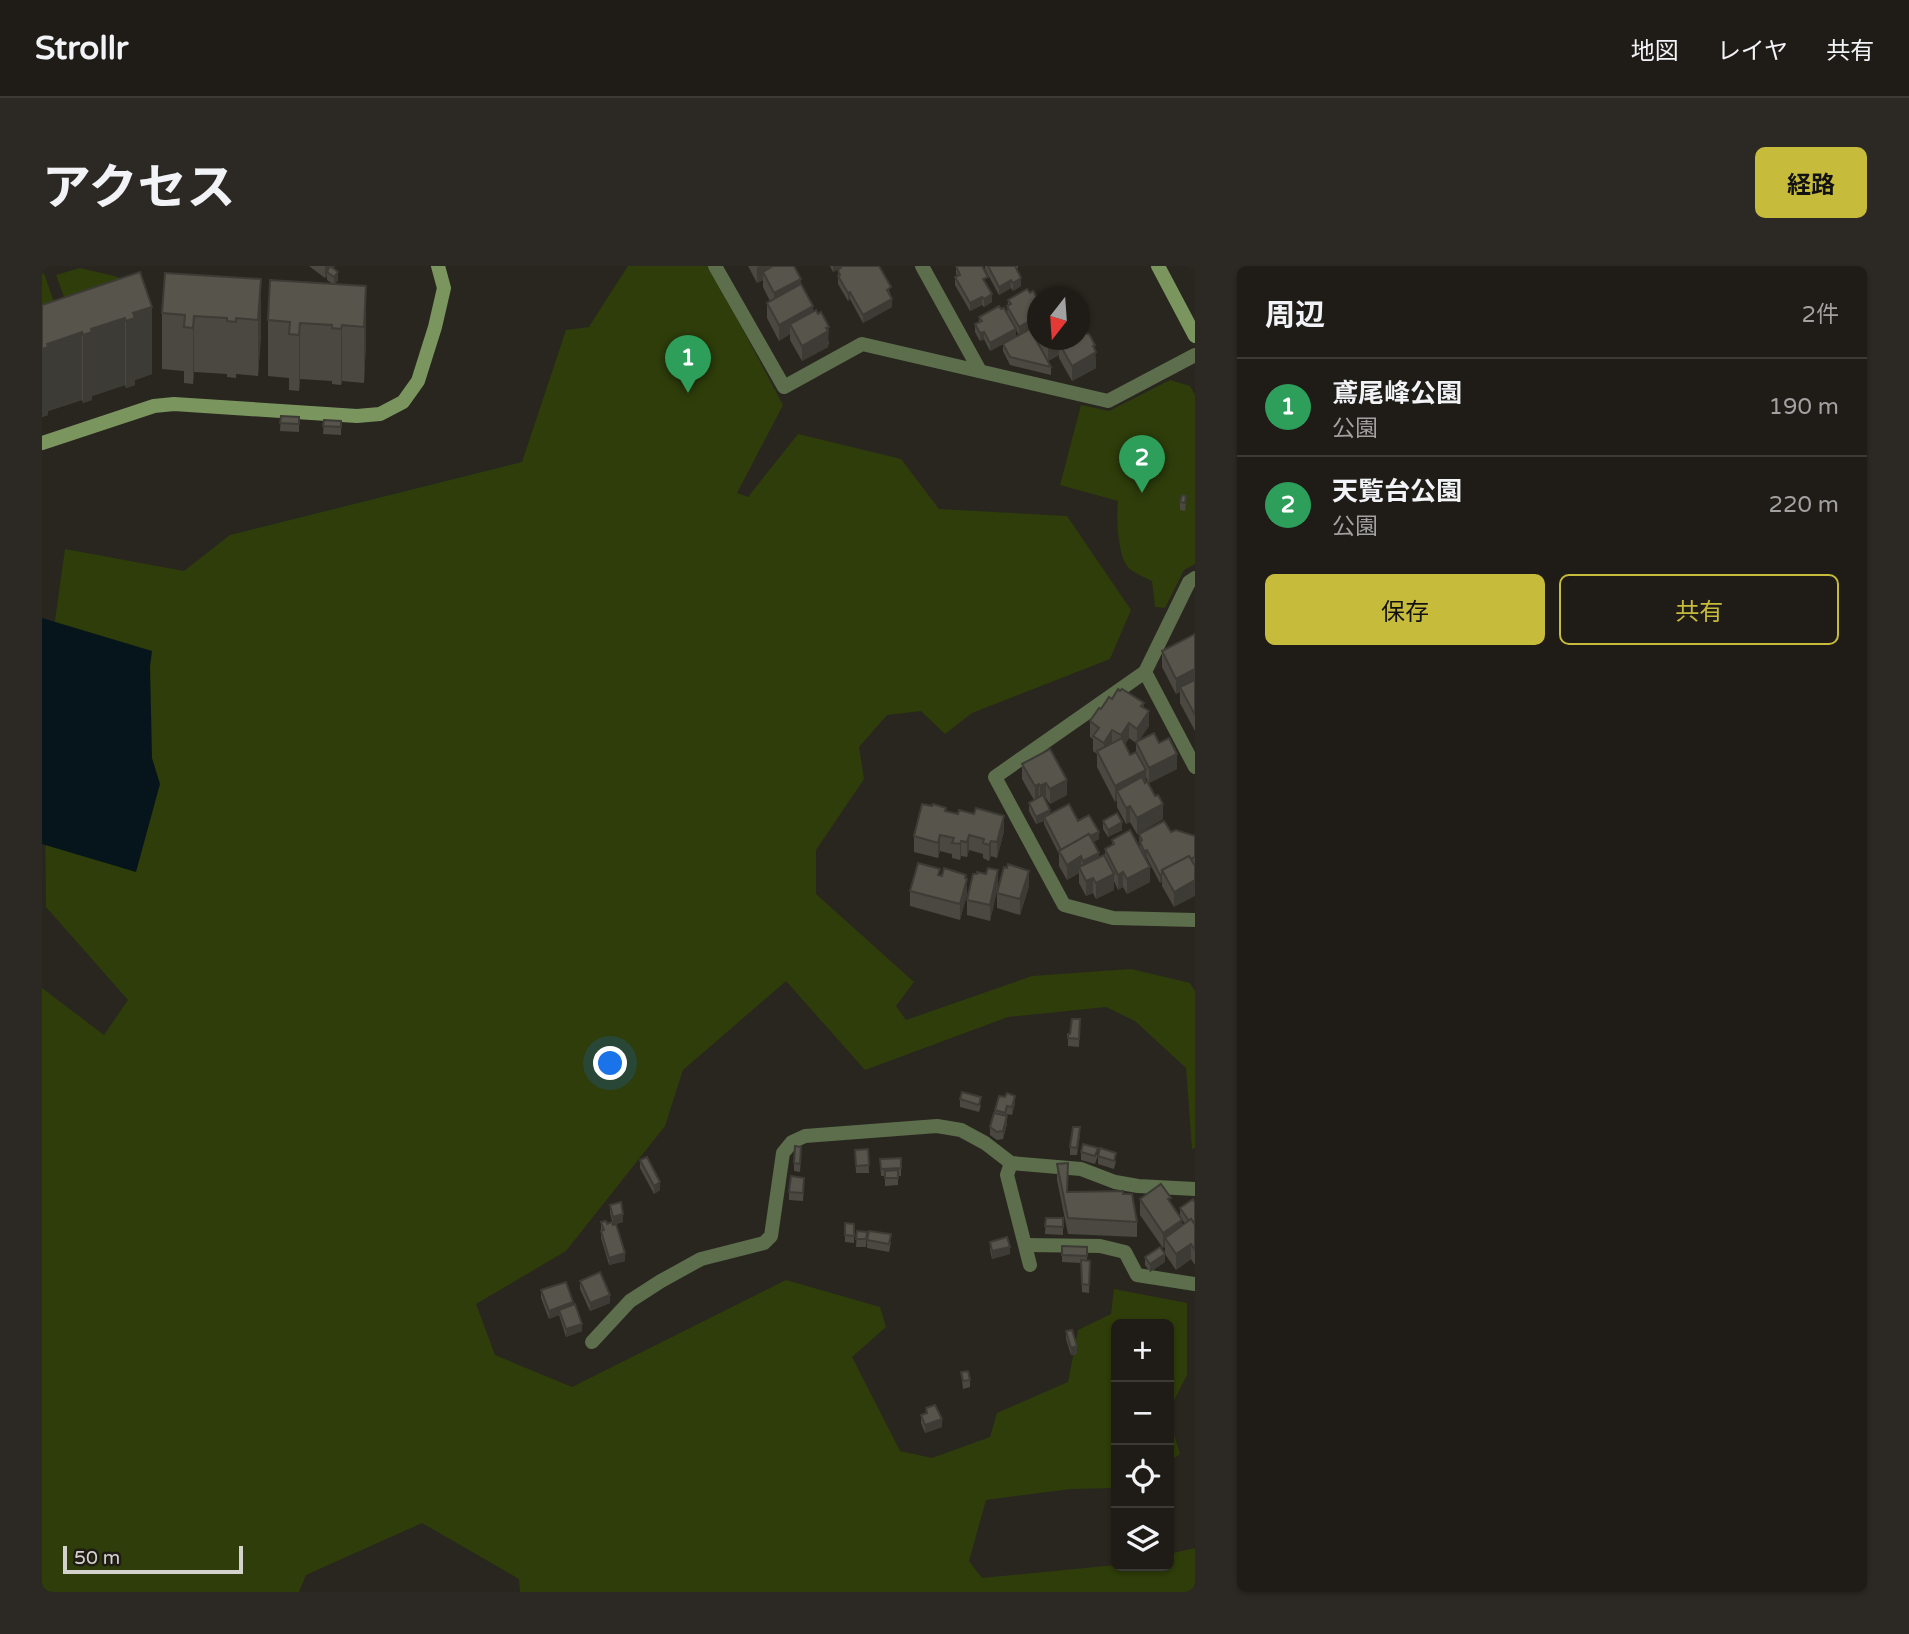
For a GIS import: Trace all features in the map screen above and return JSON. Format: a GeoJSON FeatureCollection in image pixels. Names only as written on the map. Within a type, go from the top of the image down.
{"type":"FeatureCollection","features":[{"type":"Feature","properties":{"kind":"street"},"geometry":{"type":"LineString","coordinates":[[42,443],[154,405],[357,416],[380,414],[403,402],[418,381],[444,288],[438,266]]}},
{"type":"Feature","properties":{"kind":"street"},"geometry":{"type":"LineString","coordinates":[[715,266],[784,387],[862,344],[1108,401],[1195,355]]}},
{"type":"Feature","properties":{"kind":"street"},"geometry":{"type":"LineString","coordinates":[[922,266],[980,371]]}},
{"type":"Feature","properties":{"kind":"street"},"geometry":{"type":"LineString","coordinates":[[1158,266],[1195,337]]}},
{"type":"Feature","properties":{"kind":"street"},"geometry":{"type":"LineString","coordinates":[[1195,578],[1189,582],[1145,672],[995,777],[1064,905],[1113,918],[1195,920]]}},
{"type":"Feature","properties":{"kind":"street"},"geometry":{"type":"LineString","coordinates":[[1145,672],[1195,767]]}},
{"type":"Feature","properties":{"kind":"street"},"geometry":{"type":"LineString","coordinates":[[592,1342],[630,1301],[661,1281],[701,1259],[764,1243],[771,1236],[783,1153],[792,1142],[804,1136],[937,1126],[961,1130],[985,1143],[1011,1163],[1081,1169],[1115,1182],[1138,1186],[1195,1189]]}},
{"type":"Feature","properties":{"kind":"street"},"geometry":{"type":"LineString","coordinates":[[1011,1163],[1007,1175],[1030,1265]]}},
{"type":"Feature","properties":{"kind":"street"},"geometry":{"type":"LineString","coordinates":[[1026,1245],[1100,1246],[1125,1252],[1137,1275],[1195,1284]]}},
{"type":"Feature","properties":{"kind":"green space"},"geometry":{"type":"Polygon","coordinates":[[[628,266],[709,266],[783,405],[737,493],[748,497],[798,434],[901,459],[939,509],[1067,516],[1131,610],[1110,659],[972,713],[945,734],[921,711],[887,715],[859,747],[864,779],[816,850],[816,894],[914,982],[896,1006],[906,1020],[1032,976],[1131,969],[1190,983],[1195,991],[1195,1148],[1192,1149],[1186,1068],[1135,1021],[1106,1007],[1008,1017],[865,1070],[786,981],[683,1070],[665,1126],[566,1251],[476,1304],[495,1355],[572,1387],[786,1280],[880,1307],[886,1327],[852,1357],[900,1451],[932,1458],[990,1437],[997,1413],[1068,1382],[1078,1330],[1111,1314],[1114,1289],[1187,1303],[1187,1375],[1174,1400],[1174,1319],[1111,1319],[1111,1488],[1071,1489],[986,1500],[969,1561],[982,1578],[1111,1565],[1111,1571],[1174,1571],[1174,1553],[1195,1548],[1195,1592],[520,1592],[519,1579],[422,1523],[306,1575],[299,1592],[42,1592],[42,988],[104,1035],[128,1000],[46,907],[44,699],[65,549],[184,571],[230,535],[522,462],[566,330],[590,325],[628,266]]]}},
{"type":"Feature","properties":{"kind":"green space"},"geometry":{"type":"Polygon","coordinates":[[[80,268],[118,277],[128,298],[70,313],[56,275],[80,268]]]}},
{"type":"Feature","properties":{"kind":"green space"},"geometry":{"type":"Polygon","coordinates":[[[42,272],[59,317],[42,323],[42,272]]]}},
{"type":"Feature","properties":{"kind":"green space"},"geometry":{"type":"Polygon","coordinates":[[[1170,380],[1190,386],[1195,395],[1195,564],[1184,570],[1165,608],[1155,607],[1152,581],[1133,571],[1125,562],[1118,536],[1118,501],[1060,485],[1081,405],[1109,411],[1170,380]]]}},
{"type":"Feature","properties":{"kind":"green space"},"geometry":{"type":"Polygon","coordinates":[[[1174,1435],[1180,1454],[1174,1458],[1174,1435]]]}},
{"type":"Feature","properties":{"kind":"shaded area"},"geometry":{"type":"Polygon","coordinates":[[[42,618],[152,651],[152,758],[160,784],[136,872],[42,844],[42,618]]]}},
{"type":"Feature","properties":{"kind":"building"},"geometry":{"type":"Polygon","coordinates":[[[330,266],[338,272],[334,277],[327,272],[330,266]]]}},
{"type":"Feature","properties":{"kind":"building"},"geometry":{"type":"Polygon","coordinates":[[[773,266],[794,266],[801,279],[774,293],[763,272],[773,266]]]}},
{"type":"Feature","properties":{"kind":"building"},"geometry":{"type":"Polygon","coordinates":[[[840,266],[879,266],[891,287],[887,290],[892,299],[863,315],[838,276],[840,266]]]}},
{"type":"Feature","properties":{"kind":"building"},"geometry":{"type":"Polygon","coordinates":[[[956,266],[982,266],[988,277],[983,279],[992,294],[970,303],[955,277],[960,275],[956,266]]]}},
{"type":"Feature","properties":{"kind":"building"},"geometry":{"type":"Polygon","coordinates":[[[988,266],[1015,266],[1021,278],[999,287],[988,266]]]}},
{"type":"Feature","properties":{"kind":"building"},"geometry":{"type":"Polygon","coordinates":[[[140,272],[152,307],[133,313],[135,318],[126,321],[125,318],[91,329],[92,332],[83,335],[82,332],[47,344],[48,347],[42,349],[42,305],[140,272]]]}},
{"type":"Feature","properties":{"kind":"building"},"geometry":{"type":"Polygon","coordinates":[[[165,273],[261,279],[258,320],[236,318],[236,322],[227,321],[227,318],[194,316],[193,328],[184,327],[185,315],[162,313],[165,273]]]}},
{"type":"Feature","properties":{"kind":"building"},"geometry":{"type":"Polygon","coordinates":[[[270,280],[366,286],[364,327],[342,325],[341,329],[332,328],[332,325],[300,323],[299,335],[289,334],[290,322],[268,320],[270,280]]]}},
{"type":"Feature","properties":{"kind":"building"},"geometry":{"type":"Polygon","coordinates":[[[801,284],[813,306],[779,325],[767,303],[801,284]]]}},
{"type":"Feature","properties":{"kind":"building"},"geometry":{"type":"Polygon","coordinates":[[[1027,289],[1027,323],[1019,327],[1007,306],[1011,304],[1008,300],[1027,289]]]}},
{"type":"Feature","properties":{"kind":"building"},"geometry":{"type":"Polygon","coordinates":[[[999,306],[1004,308],[1016,329],[990,343],[984,332],[980,333],[975,324],[982,321],[979,317],[999,306]]]}},
{"type":"Feature","properties":{"kind":"building"},"geometry":{"type":"Polygon","coordinates":[[[816,310],[818,314],[821,312],[829,327],[826,328],[828,331],[802,346],[790,324],[816,310]]]}},
{"type":"Feature","properties":{"kind":"building"},"geometry":{"type":"Polygon","coordinates":[[[1027,331],[1027,350],[1042,350],[1051,367],[1010,357],[1003,344],[1027,331]]]}},
{"type":"Feature","properties":{"kind":"building"},"geometry":{"type":"Polygon","coordinates":[[[1090,336],[1096,352],[1072,366],[1063,350],[1090,350],[1090,336]]]}},
{"type":"Feature","properties":{"kind":"building"},"geometry":{"type":"Polygon","coordinates":[[[281,416],[299,417],[299,424],[280,423],[281,416]]]}},
{"type":"Feature","properties":{"kind":"building"},"geometry":{"type":"Polygon","coordinates":[[[324,420],[341,421],[341,427],[323,426],[324,420]]]}},
{"type":"Feature","properties":{"kind":"building"},"geometry":{"type":"Polygon","coordinates":[[[1182,495],[1186,496],[1185,503],[1180,502],[1182,495]]]}},
{"type":"Feature","properties":{"kind":"building"},"geometry":{"type":"Polygon","coordinates":[[[1195,634],[1195,669],[1176,679],[1162,651],[1195,634]]]}},
{"type":"Feature","properties":{"kind":"building"},"geometry":{"type":"Polygon","coordinates":[[[1195,680],[1195,715],[1180,687],[1195,680]]]}},
{"type":"Feature","properties":{"kind":"building"},"geometry":{"type":"Polygon","coordinates":[[[1118,689],[1144,703],[1141,706],[1149,711],[1137,729],[1129,723],[1121,735],[1112,730],[1104,743],[1093,736],[1099,728],[1090,721],[1118,689]]]}},
{"type":"Feature","properties":{"kind":"building"},"geometry":{"type":"Polygon","coordinates":[[[1154,733],[1159,743],[1169,738],[1177,754],[1149,768],[1136,742],[1154,733]]]}},
{"type":"Feature","properties":{"kind":"building"},"geometry":{"type":"Polygon","coordinates":[[[1122,738],[1130,755],[1136,752],[1146,770],[1115,786],[1097,751],[1122,738]]]}},
{"type":"Feature","properties":{"kind":"building"},"geometry":{"type":"Polygon","coordinates":[[[1050,749],[1067,780],[1050,789],[1046,783],[1035,786],[1022,764],[1050,749]]]}},
{"type":"Feature","properties":{"kind":"building"},"geometry":{"type":"Polygon","coordinates":[[[1142,777],[1163,804],[1137,818],[1130,806],[1126,808],[1117,791],[1142,777]]]}},
{"type":"Feature","properties":{"kind":"building"},"geometry":{"type":"Polygon","coordinates":[[[1043,795],[1050,810],[1036,817],[1029,803],[1043,795]]]}},
{"type":"Feature","properties":{"kind":"building"},"geometry":{"type":"Polygon","coordinates":[[[922,804],[933,804],[958,814],[959,810],[974,814],[976,808],[1004,816],[997,842],[991,841],[989,845],[983,843],[984,839],[969,835],[967,842],[961,841],[960,844],[952,843],[954,838],[940,835],[938,843],[914,836],[922,804]]]}},
{"type":"Feature","properties":{"kind":"building"},"geometry":{"type":"Polygon","coordinates":[[[1069,804],[1078,821],[1089,815],[1099,832],[1090,836],[1089,834],[1061,850],[1044,817],[1069,804]]]}},
{"type":"Feature","properties":{"kind":"building"},"geometry":{"type":"Polygon","coordinates":[[[1117,813],[1122,822],[1108,830],[1103,821],[1117,813]]]}},
{"type":"Feature","properties":{"kind":"building"},"geometry":{"type":"Polygon","coordinates":[[[1164,821],[1171,832],[1176,830],[1195,836],[1195,857],[1191,859],[1189,856],[1162,870],[1160,875],[1147,850],[1144,851],[1139,834],[1164,821]]]}},
{"type":"Feature","properties":{"kind":"building"},"geometry":{"type":"Polygon","coordinates":[[[1130,830],[1150,867],[1127,879],[1123,872],[1118,875],[1105,849],[1114,844],[1112,840],[1130,830]]]}},
{"type":"Feature","properties":{"kind":"building"},"geometry":{"type":"Polygon","coordinates":[[[1089,834],[1099,853],[1083,861],[1081,856],[1067,865],[1059,851],[1089,834]]]}},
{"type":"Feature","properties":{"kind":"building"},"geometry":{"type":"Polygon","coordinates":[[[1104,855],[1114,874],[1096,883],[1093,878],[1086,881],[1079,867],[1104,855]]]}},
{"type":"Feature","properties":{"kind":"building"},"geometry":{"type":"Polygon","coordinates":[[[1189,856],[1195,866],[1195,880],[1174,892],[1162,870],[1189,856]]]}},
{"type":"Feature","properties":{"kind":"building"},"geometry":{"type":"Polygon","coordinates":[[[918,863],[940,869],[938,875],[942,876],[944,868],[966,875],[960,904],[910,891],[918,863]]]}},
{"type":"Feature","properties":{"kind":"building"},"geometry":{"type":"Polygon","coordinates":[[[1008,864],[1029,871],[1020,899],[997,893],[1004,867],[1007,868],[1008,864]]]}},
{"type":"Feature","properties":{"kind":"building"},"geometry":{"type":"Polygon","coordinates":[[[988,868],[998,870],[990,905],[967,900],[973,874],[986,874],[988,868]]]}},
{"type":"Feature","properties":{"kind":"building"},"geometry":{"type":"Polygon","coordinates":[[[1072,1019],[1080,1019],[1079,1039],[1068,1038],[1072,1019]]]}},
{"type":"Feature","properties":{"kind":"building"},"geometry":{"type":"Polygon","coordinates":[[[962,1092],[981,1097],[979,1105],[960,1099],[962,1092]]]}},
{"type":"Feature","properties":{"kind":"building"},"geometry":{"type":"Polygon","coordinates":[[[1007,1093],[1015,1096],[1012,1107],[1007,1106],[1005,1113],[995,1110],[999,1096],[1005,1097],[1007,1093]]]}},
{"type":"Feature","properties":{"kind":"building"},"geometry":{"type":"Polygon","coordinates":[[[994,1113],[1007,1116],[1003,1131],[997,1132],[990,1127],[994,1113]]]}},
{"type":"Feature","properties":{"kind":"building"},"geometry":{"type":"Polygon","coordinates":[[[1073,1127],[1080,1127],[1077,1148],[1070,1147],[1073,1127]]]}},
{"type":"Feature","properties":{"kind":"building"},"geometry":{"type":"Polygon","coordinates":[[[1083,1144],[1098,1148],[1095,1156],[1081,1152],[1083,1144]]]}},
{"type":"Feature","properties":{"kind":"building"},"geometry":{"type":"Polygon","coordinates":[[[795,1146],[801,1147],[800,1164],[794,1163],[795,1146]]]}},
{"type":"Feature","properties":{"kind":"building"},"geometry":{"type":"Polygon","coordinates":[[[1100,1148],[1116,1153],[1114,1161],[1098,1156],[1100,1148]]]}},
{"type":"Feature","properties":{"kind":"building"},"geometry":{"type":"Polygon","coordinates":[[[868,1149],[869,1165],[856,1166],[855,1150],[868,1149]]]}},
{"type":"Feature","properties":{"kind":"building"},"geometry":{"type":"Polygon","coordinates":[[[647,1157],[660,1182],[654,1186],[640,1160],[647,1157]]]}},
{"type":"Feature","properties":{"kind":"building"},"geometry":{"type":"Polygon","coordinates":[[[901,1158],[901,1168],[881,1169],[880,1159],[901,1158]]]}},
{"type":"Feature","properties":{"kind":"building"},"geometry":{"type":"Polygon","coordinates":[[[1068,1163],[1067,1192],[1123,1191],[1123,1194],[1132,1194],[1137,1222],[1068,1218],[1057,1164],[1068,1163]]]}},
{"type":"Feature","properties":{"kind":"building"},"geometry":{"type":"Polygon","coordinates":[[[898,1170],[898,1178],[885,1178],[885,1171],[898,1170]]]}},
{"type":"Feature","properties":{"kind":"building"},"geometry":{"type":"Polygon","coordinates":[[[791,1176],[804,1178],[803,1193],[789,1192],[791,1176]]]}},
{"type":"Feature","properties":{"kind":"building"},"geometry":{"type":"Polygon","coordinates":[[[1161,1184],[1182,1220],[1163,1233],[1140,1199],[1161,1184]]]}},
{"type":"Feature","properties":{"kind":"building"},"geometry":{"type":"Polygon","coordinates":[[[1193,1199],[1193,1222],[1191,1219],[1189,1221],[1180,1208],[1193,1199]]]}},
{"type":"Feature","properties":{"kind":"building"},"geometry":{"type":"Polygon","coordinates":[[[621,1202],[623,1214],[613,1217],[610,1205],[621,1202]]]}},
{"type":"Feature","properties":{"kind":"building"},"geometry":{"type":"Polygon","coordinates":[[[1046,1218],[1063,1218],[1063,1227],[1045,1226],[1046,1218]]]}},
{"type":"Feature","properties":{"kind":"building"},"geometry":{"type":"Polygon","coordinates":[[[1191,1219],[1195,1225],[1195,1250],[1191,1244],[1176,1254],[1165,1238],[1191,1219]]]}},
{"type":"Feature","properties":{"kind":"building"},"geometry":{"type":"Polygon","coordinates":[[[606,1221],[607,1224],[616,1224],[625,1253],[609,1258],[601,1231],[604,1230],[601,1222],[606,1221]]]}},
{"type":"Feature","properties":{"kind":"building"},"geometry":{"type":"Polygon","coordinates":[[[845,1223],[854,1224],[854,1236],[845,1235],[845,1223]]]}},
{"type":"Feature","properties":{"kind":"building"},"geometry":{"type":"Polygon","coordinates":[[[857,1231],[867,1232],[866,1239],[856,1239],[857,1231]]]}},
{"type":"Feature","properties":{"kind":"building"},"geometry":{"type":"Polygon","coordinates":[[[869,1231],[891,1234],[889,1244],[867,1240],[869,1231]]]}},
{"type":"Feature","properties":{"kind":"building"},"geometry":{"type":"Polygon","coordinates":[[[1007,1237],[1010,1247],[992,1251],[990,1242],[1007,1237]]]}},
{"type":"Feature","properties":{"kind":"building"},"geometry":{"type":"Polygon","coordinates":[[[1062,1246],[1087,1247],[1087,1256],[1062,1255],[1062,1246]]]}},
{"type":"Feature","properties":{"kind":"building"},"geometry":{"type":"Polygon","coordinates":[[[1160,1247],[1165,1254],[1150,1264],[1145,1257],[1160,1247]]]}},
{"type":"Feature","properties":{"kind":"building"},"geometry":{"type":"Polygon","coordinates":[[[1081,1260],[1090,1261],[1089,1285],[1082,1284],[1081,1260]]]}},
{"type":"Feature","properties":{"kind":"building"},"geometry":{"type":"Polygon","coordinates":[[[600,1272],[610,1295],[590,1303],[580,1281],[600,1272]]]}},
{"type":"Feature","properties":{"kind":"building"},"geometry":{"type":"Polygon","coordinates":[[[566,1282],[573,1302],[549,1311],[541,1290],[566,1282]]]}},
{"type":"Feature","properties":{"kind":"building"},"geometry":{"type":"Polygon","coordinates":[[[575,1304],[582,1324],[566,1329],[559,1310],[575,1304]]]}},
{"type":"Feature","properties":{"kind":"building"},"geometry":{"type":"Polygon","coordinates":[[[1072,1330],[1077,1346],[1071,1348],[1066,1331],[1072,1330]]]}},
{"type":"Feature","properties":{"kind":"building"},"geometry":{"type":"Polygon","coordinates":[[[968,1371],[970,1380],[963,1381],[961,1372],[968,1371]]]}},
{"type":"Feature","properties":{"kind":"building"},"geometry":{"type":"Polygon","coordinates":[[[935,1405],[942,1419],[925,1425],[921,1415],[927,1413],[926,1408],[935,1405]]]}},
{"type":"Feature","properties":{"kind":"place","name":"鳶尾峰公園"},"geometry":{"type":"Point","coordinates":[688,393]}},
{"type":"Feature","properties":{"kind":"place","name":"天覧台公園"},"geometry":{"type":"Point","coordinates":[1142,493]}}]}
